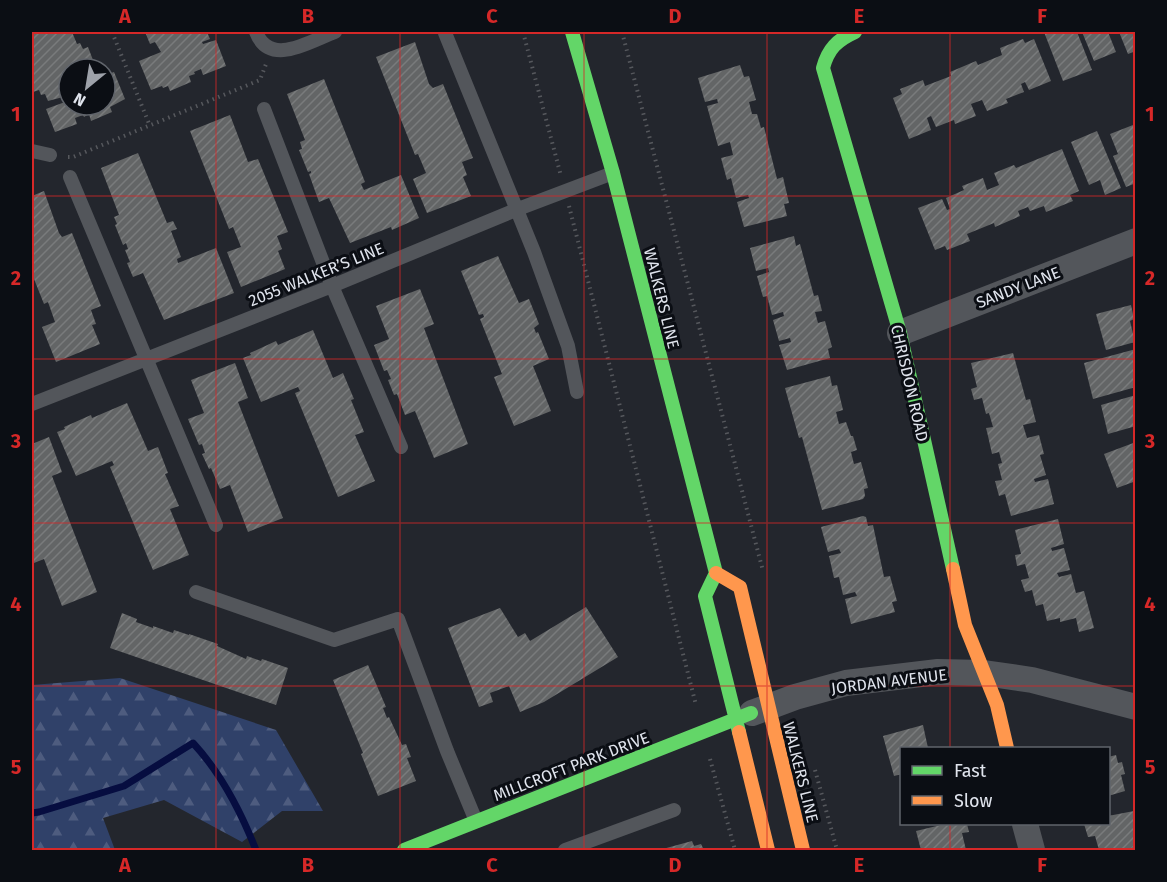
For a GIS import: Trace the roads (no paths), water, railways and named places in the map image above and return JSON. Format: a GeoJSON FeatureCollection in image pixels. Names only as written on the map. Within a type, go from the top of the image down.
{"type":"FeatureCollection","features":[{"type":"Feature","properties":{"kind":"main road","name":"WALKERS LINE"},"geometry":{"type":"LineString","coordinates":[[572,32],[613,173],[716,573],[705,596],[803,850]]}},
{"type":"Feature","properties":{"kind":"main road","name":"CHRISDON ROAD"},"geometry":{"type":"LineString","coordinates":[[855,32],[843,36],[828,50],[823,68],[900,333],[965,625],[997,705],[1007,747]]}},
{"type":"Feature","properties":{"kind":"main road","name":"WALKERS LINE"},"geometry":{"type":"LineString","coordinates":[[716,573],[740,587],[751,713],[768,850]]}},
{"type":"Feature","properties":{"kind":"main road","name":"MILLCROFT PARK DRIVE"},"geometry":{"type":"LineString","coordinates":[[404,850],[751,713]]}},
{"type":"Feature","properties":{"kind":"street","name":"SANDY LANE"},"geometry":{"type":"LineString","coordinates":[[900,333],[1136,241]]}},
{"type":"Feature","properties":{"kind":"street","name":"JORDAN AVENUE"},"geometry":{"type":"LineString","coordinates":[[751,713],[795,696],[846,683],[938,672],[984,673],[1032,680],[1136,706]]}},
{"type":"Feature","properties":{"kind":"street"},"geometry":{"type":"LineString","coordinates":[[1025,825],[1032,850]]}},
{"type":"Feature","properties":{"kind":"lane"},"geometry":{"type":"LineString","coordinates":[[256,32],[260,42],[271,50],[284,51],[335,32]]}},
{"type":"Feature","properties":{"kind":"lane"},"geometry":{"type":"LineString","coordinates":[[445,33],[518,208],[568,346],[578,392]]}},
{"type":"Feature","properties":{"kind":"lane"},"geometry":{"type":"LineString","coordinates":[[264,109],[332,286],[401,447]]}},
{"type":"Feature","properties":{"kind":"lane"},"geometry":{"type":"LineString","coordinates":[[32,151],[50,155]]}},
{"type":"Feature","properties":{"kind":"lane","name":"2055 WALKER’S LINE"},"geometry":{"type":"LineString","coordinates":[[32,404],[332,286],[518,208],[613,173]]}},
{"type":"Feature","properties":{"kind":"lane"},"geometry":{"type":"LineString","coordinates":[[70,177],[216,525]]}},
{"type":"Feature","properties":{"kind":"lane"},"geometry":{"type":"LineString","coordinates":[[196,592],[334,640],[398,619],[447,751],[476,821]]}},
{"type":"Feature","properties":{"kind":"lane"},"geometry":{"type":"LineString","coordinates":[[565,850],[674,810]]}},
{"type":"Feature","properties":{"kind":"waterway"},"geometry":{"type":"LineString","coordinates":[[32,813],[124,786],[193,743],[213,767],[229,794],[256,850]]}}]}
